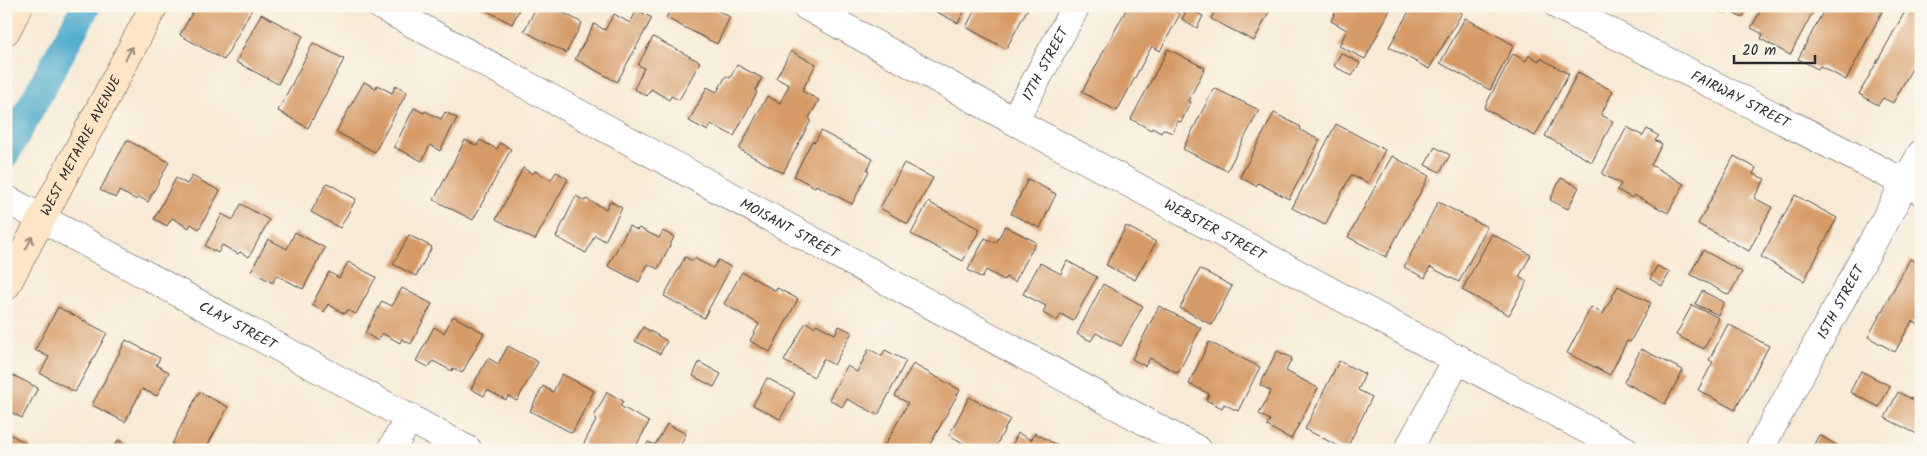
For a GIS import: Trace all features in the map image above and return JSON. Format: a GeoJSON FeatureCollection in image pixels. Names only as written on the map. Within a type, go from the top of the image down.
{"type":"FeatureCollection","features":[{"type":"Feature","properties":{"kind":"main road"},"geometry":{"type":"LineString","coordinates":[[6,31],[20,6]]}},
{"type":"Feature","properties":{"kind":"main road","name":"WEST METAIRIE AVENUE"},"geometry":{"type":"LineString","coordinates":[[6,286],[154,6]]}},
{"type":"Feature","properties":{"kind":"street","name":"MOISANT STREET"},"geometry":{"type":"LineString","coordinates":[[381,6],[1198,450]]}},
{"type":"Feature","properties":{"kind":"street","name":"WEBSTER STREET"},"geometry":{"type":"LineString","coordinates":[[806,6],[1014,121],[1458,358],[1625,450]]}},
{"type":"Feature","properties":{"kind":"street","name":"17TH STREET"},"geometry":{"type":"LineString","coordinates":[[1014,121],[1076,6]]}},
{"type":"Feature","properties":{"kind":"street","name":"FAIRWAY STREET"},"geometry":{"type":"LineString","coordinates":[[1559,6],[1913,187]]}},
{"type":"Feature","properties":{"kind":"street","name":"15TH STREET"},"geometry":{"type":"LineString","coordinates":[[1759,450],[1913,187],[1921,154]]}},
{"type":"Feature","properties":{"kind":"street","name":"CLAY STREET"},"geometry":{"type":"LineString","coordinates":[[6,199],[468,450]]}},
{"type":"Feature","properties":{"kind":"street"},"geometry":{"type":"LineString","coordinates":[[1408,450],[1458,358]]}},
{"type":"Feature","properties":{"kind":"street"},"geometry":{"type":"LineString","coordinates":[[391,450],[410,417]]}},
{"type":"Feature","properties":{"kind":"building"},"geometry":{"type":"Polygon","coordinates":[[[196,6],[253,7],[224,60],[180,35],[196,6]]]}},
{"type":"Feature","properties":{"kind":"building"},"geometry":{"type":"Polygon","coordinates":[[[478,6],[521,6],[512,24],[478,6]]]}},
{"type":"Feature","properties":{"kind":"building"},"geometry":{"type":"Polygon","coordinates":[[[537,6],[552,6],[582,23],[566,53],[524,31],[537,6]]]}},
{"type":"Feature","properties":{"kind":"building"},"geometry":{"type":"Polygon","coordinates":[[[672,6],[709,6],[730,17],[717,44],[666,18],[672,6]]]}},
{"type":"Feature","properties":{"kind":"building"},"geometry":{"type":"Polygon","coordinates":[[[925,6],[967,6],[958,23],[925,6]]]}},
{"type":"Feature","properties":{"kind":"building"},"geometry":{"type":"Polygon","coordinates":[[[977,6],[1029,6],[1006,49],[966,27],[977,6]]]}},
{"type":"Feature","properties":{"kind":"building"},"geometry":{"type":"Polygon","coordinates":[[[1128,6],[1168,6],[1167,8],[1180,14],[1160,51],[1152,46],[1117,111],[1082,92],[1128,6]]]}},
{"type":"Feature","properties":{"kind":"building"},"geometry":{"type":"Polygon","coordinates":[[[1217,6],[1262,6],[1270,10],[1254,41],[1211,19],[1217,6]]]}},
{"type":"Feature","properties":{"kind":"building"},"geometry":{"type":"Polygon","coordinates":[[[1338,6],[1392,6],[1365,59],[1339,46],[1347,30],[1331,21],[1338,6]]]}},
{"type":"Feature","properties":{"kind":"building"},"geometry":{"type":"Polygon","coordinates":[[[1412,6],[1450,6],[1462,13],[1429,69],[1389,47],[1412,6]]]}},
{"type":"Feature","properties":{"kind":"building"},"geometry":{"type":"Polygon","coordinates":[[[1710,6],[1749,6],[1742,18],[1725,9],[1722,13],[1710,6]]]}},
{"type":"Feature","properties":{"kind":"building"},"geometry":{"type":"Polygon","coordinates":[[[1763,6],[1816,6],[1790,55],[1761,39],[1763,34],[1751,28],[1763,6]]]}},
{"type":"Feature","properties":{"kind":"building"},"geometry":{"type":"Polygon","coordinates":[[[1826,6],[1872,6],[1882,12],[1846,80],[1820,66],[1818,69],[1798,59],[1826,6]]]}},
{"type":"Feature","properties":{"kind":"building"},"geometry":{"type":"Polygon","coordinates":[[[1188,8],[1203,16],[1197,28],[1182,19],[1188,8]]]}},
{"type":"Feature","properties":{"kind":"building"},"geometry":{"type":"Polygon","coordinates":[[[1907,8],[1921,15],[1921,52],[1893,103],[1883,98],[1878,105],[1859,94],[1907,8]]]}},
{"type":"Feature","properties":{"kind":"building"},"geometry":{"type":"Polygon","coordinates":[[[637,10],[652,18],[617,82],[575,59],[594,24],[605,30],[614,14],[630,23],[637,10]]]}},
{"type":"Feature","properties":{"kind":"building"},"geometry":{"type":"Polygon","coordinates":[[[261,14],[303,36],[278,84],[236,62],[261,14]]]}},
{"type":"Feature","properties":{"kind":"building"},"geometry":{"type":"Polygon","coordinates":[[[1465,18],[1514,45],[1490,90],[1440,63],[1465,18]]]}},
{"type":"Feature","properties":{"kind":"building"},"geometry":{"type":"Polygon","coordinates":[[[653,37],[700,62],[679,100],[671,96],[669,100],[651,89],[647,96],[634,89],[644,68],[638,65],[653,37]]]}},
{"type":"Feature","properties":{"kind":"building"},"geometry":{"type":"Polygon","coordinates":[[[313,43],[344,59],[308,128],[278,111],[313,43]]]}},
{"type":"Feature","properties":{"kind":"building"},"geometry":{"type":"Polygon","coordinates":[[[1168,49],[1205,68],[1188,101],[1191,102],[1181,122],[1178,121],[1172,133],[1163,129],[1161,133],[1152,128],[1151,130],[1131,119],[1168,49]]]}},
{"type":"Feature","properties":{"kind":"building"},"geometry":{"type":"Polygon","coordinates":[[[791,51],[816,64],[802,91],[819,100],[809,118],[811,120],[783,173],[739,149],[767,96],[780,103],[789,85],[776,78],[791,51]]]}},
{"type":"Feature","properties":{"kind":"building"},"geometry":{"type":"Polygon","coordinates":[[[1341,53],[1360,63],[1352,76],[1334,66],[1341,53]]]}},
{"type":"Feature","properties":{"kind":"building"},"geometry":{"type":"Polygon","coordinates":[[[1513,54],[1526,61],[1529,55],[1539,61],[1540,58],[1569,74],[1535,136],[1484,108],[1513,54]]]}},
{"type":"Feature","properties":{"kind":"building"},"geometry":{"type":"Polygon","coordinates":[[[737,65],[762,78],[755,91],[757,92],[734,136],[711,124],[708,131],[689,121],[707,87],[717,92],[726,76],[730,78],[737,65]]]}},
{"type":"Feature","properties":{"kind":"building"},"geometry":{"type":"Polygon","coordinates":[[[1578,72],[1613,91],[1601,115],[1613,121],[1592,162],[1545,136],[1578,72]]]}},
{"type":"Feature","properties":{"kind":"building"},"geometry":{"type":"Polygon","coordinates":[[[364,82],[376,88],[377,85],[392,93],[396,85],[407,92],[375,152],[336,132],[364,82]]]}},
{"type":"Feature","properties":{"kind":"building"},"geometry":{"type":"Polygon","coordinates":[[[1214,88],[1259,110],[1227,171],[1183,149],[1214,88]]]}},
{"type":"Feature","properties":{"kind":"building"},"geometry":{"type":"Polygon","coordinates":[[[414,108],[441,119],[445,112],[457,118],[440,151],[430,145],[422,161],[394,147],[414,108]]]}},
{"type":"Feature","properties":{"kind":"building"},"geometry":{"type":"Polygon","coordinates":[[[1274,113],[1301,127],[1300,130],[1320,140],[1289,199],[1258,183],[1256,186],[1240,177],[1274,113]]]}},
{"type":"Feature","properties":{"kind":"building"},"geometry":{"type":"Polygon","coordinates":[[[1336,124],[1385,150],[1368,183],[1351,175],[1325,225],[1292,208],[1336,124]]]}},
{"type":"Feature","properties":{"kind":"building"},"geometry":{"type":"Polygon","coordinates":[[[1627,127],[1643,136],[1647,129],[1659,136],[1655,140],[1662,144],[1651,165],[1684,184],[1668,213],[1634,195],[1632,198],[1617,190],[1621,184],[1602,174],[1627,127]]]}},
{"type":"Feature","properties":{"kind":"building"},"geometry":{"type":"Polygon","coordinates":[[[821,131],[873,159],[852,204],[794,176],[812,141],[815,142],[821,131]]]}},
{"type":"Feature","properties":{"kind":"building"},"geometry":{"type":"Polygon","coordinates":[[[127,140],[169,162],[148,202],[139,197],[137,200],[119,191],[115,198],[100,190],[127,140]]]}},
{"type":"Feature","properties":{"kind":"building"},"geometry":{"type":"Polygon","coordinates":[[[465,140],[477,146],[480,140],[497,149],[500,143],[511,149],[473,220],[434,200],[465,140]]]}},
{"type":"Feature","properties":{"kind":"building"},"geometry":{"type":"Polygon","coordinates":[[[1435,147],[1450,155],[1440,172],[1425,165],[1435,147]]]}},
{"type":"Feature","properties":{"kind":"building"},"geometry":{"type":"Polygon","coordinates":[[[1392,156],[1429,176],[1386,257],[1348,237],[1392,156]]]}},
{"type":"Feature","properties":{"kind":"building"},"geometry":{"type":"Polygon","coordinates":[[[1734,156],[1756,168],[1753,174],[1765,179],[1754,198],[1772,207],[1749,251],[1698,224],[1734,156]]]}},
{"type":"Feature","properties":{"kind":"building"},"geometry":{"type":"Polygon","coordinates":[[[904,163],[933,178],[908,224],[880,208],[904,163]]]}},
{"type":"Feature","properties":{"kind":"building"},"geometry":{"type":"Polygon","coordinates":[[[523,168],[533,174],[535,171],[551,180],[556,172],[568,179],[535,240],[496,219],[523,168]]]}},
{"type":"Feature","properties":{"kind":"building"},"geometry":{"type":"Polygon","coordinates":[[[192,176],[220,191],[199,229],[191,224],[189,228],[172,218],[167,226],[154,219],[176,178],[187,184],[192,176]]]}},
{"type":"Feature","properties":{"kind":"building"},"geometry":{"type":"Polygon","coordinates":[[[1561,178],[1579,187],[1568,209],[1550,200],[1561,178]]]}},
{"type":"Feature","properties":{"kind":"building"},"geometry":{"type":"Polygon","coordinates":[[[1028,179],[1056,194],[1040,228],[1011,214],[1028,179]]]}},
{"type":"Feature","properties":{"kind":"building"},"geometry":{"type":"Polygon","coordinates":[[[327,183],[356,199],[340,228],[311,212],[327,183]]]}},
{"type":"Feature","properties":{"kind":"building"},"geometry":{"type":"Polygon","coordinates":[[[1795,195],[1837,218],[1804,281],[1761,257],[1795,195]]]}},
{"type":"Feature","properties":{"kind":"building"},"geometry":{"type":"Polygon","coordinates":[[[576,196],[606,209],[610,201],[622,208],[605,241],[595,235],[586,253],[556,237],[576,196]]]}},
{"type":"Feature","properties":{"kind":"building"},"geometry":{"type":"Polygon","coordinates":[[[928,202],[980,229],[963,261],[911,234],[928,202]]]}},
{"type":"Feature","properties":{"kind":"building"},"geometry":{"type":"Polygon","coordinates":[[[1438,202],[1487,227],[1459,282],[1430,267],[1425,278],[1404,267],[1438,202]]]}},
{"type":"Feature","properties":{"kind":"building"},"geometry":{"type":"Polygon","coordinates":[[[241,204],[269,220],[249,257],[240,252],[238,254],[222,245],[218,253],[205,246],[222,214],[233,220],[241,204]]]}},
{"type":"Feature","properties":{"kind":"building"},"geometry":{"type":"Polygon","coordinates":[[[629,226],[637,230],[639,228],[659,238],[663,231],[674,237],[658,269],[648,264],[639,282],[608,266],[629,226]]]}},
{"type":"Feature","properties":{"kind":"building"},"geometry":{"type":"Polygon","coordinates":[[[1005,226],[1036,242],[1015,282],[1006,277],[1004,280],[986,270],[982,278],[968,270],[985,238],[996,243],[1005,226]]]}},
{"type":"Feature","properties":{"kind":"building"},"geometry":{"type":"Polygon","coordinates":[[[1126,226],[1156,242],[1135,280],[1106,265],[1126,226]]]}},
{"type":"Feature","properties":{"kind":"building"},"geometry":{"type":"Polygon","coordinates":[[[295,232],[325,248],[303,289],[276,275],[273,283],[251,271],[268,239],[287,249],[295,232]]]}},
{"type":"Feature","properties":{"kind":"building"},"geometry":{"type":"Polygon","coordinates":[[[1492,234],[1531,255],[1519,277],[1527,282],[1509,315],[1462,290],[1492,234]]]}},
{"type":"Feature","properties":{"kind":"building"},"geometry":{"type":"Polygon","coordinates":[[[409,235],[432,247],[416,276],[393,264],[409,235]]]}},
{"type":"Feature","properties":{"kind":"building"},"geometry":{"type":"Polygon","coordinates":[[[1703,250],[1742,272],[1729,295],[1690,274],[1703,250]]]}},
{"type":"Feature","properties":{"kind":"building"},"geometry":{"type":"Polygon","coordinates":[[[685,257],[693,261],[694,258],[713,268],[718,260],[731,267],[704,318],[664,296],[685,257]]]}},
{"type":"Feature","properties":{"kind":"building"},"geometry":{"type":"Polygon","coordinates":[[[1910,259],[1921,265],[1921,326],[1912,321],[1895,352],[1868,337],[1910,259]]]}},
{"type":"Feature","properties":{"kind":"building"},"geometry":{"type":"Polygon","coordinates":[[[1067,261],[1097,277],[1073,321],[1061,314],[1057,321],[1043,313],[1046,306],[1023,294],[1040,263],[1061,274],[1067,261]]]}},
{"type":"Feature","properties":{"kind":"building"},"geometry":{"type":"Polygon","coordinates":[[[348,262],[376,277],[356,314],[347,310],[345,314],[328,304],[324,312],[312,305],[329,272],[339,278],[348,262]]]}},
{"type":"Feature","properties":{"kind":"building"},"geometry":{"type":"Polygon","coordinates":[[[1657,266],[1670,272],[1662,286],[1650,279],[1657,266]]]}},
{"type":"Feature","properties":{"kind":"building"},"geometry":{"type":"Polygon","coordinates":[[[1200,269],[1232,286],[1212,325],[1180,308],[1200,269]]]}},
{"type":"Feature","properties":{"kind":"building"},"geometry":{"type":"Polygon","coordinates":[[[742,272],[776,291],[777,288],[798,299],[770,352],[750,341],[759,324],[724,304],[742,272]]]}},
{"type":"Feature","properties":{"kind":"building"},"geometry":{"type":"Polygon","coordinates":[[[1103,284],[1143,306],[1121,346],[1096,333],[1091,341],[1077,334],[1103,284]]]}},
{"type":"Feature","properties":{"kind":"building"},"geometry":{"type":"Polygon","coordinates":[[[1618,286],[1651,303],[1630,342],[1627,341],[1610,375],[1567,353],[1591,307],[1603,314],[1618,286]]]}},
{"type":"Feature","properties":{"kind":"building"},"geometry":{"type":"Polygon","coordinates":[[[402,288],[432,304],[411,344],[402,339],[400,343],[382,333],[378,341],[365,333],[382,301],[392,306],[402,288]]]}},
{"type":"Feature","properties":{"kind":"building"},"geometry":{"type":"Polygon","coordinates":[[[1702,291],[1724,302],[1718,315],[1695,304],[1702,291]]]}},
{"type":"Feature","properties":{"kind":"building"},"geometry":{"type":"Polygon","coordinates":[[[1692,305],[1719,318],[1704,349],[1676,335],[1692,305]]]}},
{"type":"Feature","properties":{"kind":"building"},"geometry":{"type":"Polygon","coordinates":[[[1159,306],[1201,328],[1178,373],[1150,358],[1145,366],[1132,359],[1159,306]]]}},
{"type":"Feature","properties":{"kind":"building"},"geometry":{"type":"Polygon","coordinates":[[[58,307],[107,333],[75,392],[40,373],[49,357],[35,350],[58,307]]]}},
{"type":"Feature","properties":{"kind":"building"},"geometry":{"type":"Polygon","coordinates":[[[453,316],[484,333],[462,373],[453,368],[452,371],[433,361],[429,367],[416,361],[434,327],[444,333],[453,316]]]}},
{"type":"Feature","properties":{"kind":"building"},"geometry":{"type":"Polygon","coordinates":[[[806,322],[814,327],[816,324],[835,334],[839,326],[852,332],[834,365],[823,359],[814,377],[784,361],[806,322]]]}},
{"type":"Feature","properties":{"kind":"building"},"geometry":{"type":"Polygon","coordinates":[[[1728,324],[1769,346],[1735,410],[1698,390],[1713,362],[1709,360],[1728,324]]]}},
{"type":"Feature","properties":{"kind":"building"},"geometry":{"type":"Polygon","coordinates":[[[643,327],[667,341],[660,354],[635,341],[643,327]]]}},
{"type":"Feature","properties":{"kind":"building"},"geometry":{"type":"Polygon","coordinates":[[[126,340],[160,358],[156,365],[169,372],[157,396],[142,389],[125,422],[92,405],[126,340]]]}},
{"type":"Feature","properties":{"kind":"building"},"geometry":{"type":"Polygon","coordinates":[[[1209,342],[1260,367],[1238,411],[1224,404],[1222,408],[1206,400],[1209,394],[1189,384],[1209,342]]]}},
{"type":"Feature","properties":{"kind":"building"},"geometry":{"type":"Polygon","coordinates":[[[508,346],[538,362],[517,401],[508,396],[506,400],[487,390],[484,396],[471,389],[488,358],[498,364],[508,346]]]}},
{"type":"Feature","properties":{"kind":"building"},"geometry":{"type":"Polygon","coordinates":[[[869,349],[882,356],[885,350],[906,361],[878,415],[847,399],[842,407],[829,399],[847,366],[857,372],[869,349]]]}},
{"type":"Feature","properties":{"kind":"building"},"geometry":{"type":"Polygon","coordinates":[[[1641,349],[1683,370],[1665,404],[1624,382],[1641,349]]]}},
{"type":"Feature","properties":{"kind":"building"},"geometry":{"type":"Polygon","coordinates":[[[1277,351],[1292,358],[1286,371],[1318,388],[1291,439],[1267,426],[1270,420],[1259,414],[1271,391],[1260,385],[1277,351]]]}},
{"type":"Feature","properties":{"kind":"building"},"geometry":{"type":"Polygon","coordinates":[[[1339,361],[1365,374],[1358,390],[1372,397],[1346,450],[1305,429],[1339,361]]]}},
{"type":"Feature","properties":{"kind":"building"},"geometry":{"type":"Polygon","coordinates":[[[699,362],[721,374],[714,387],[693,376],[699,362]]]}},
{"type":"Feature","properties":{"kind":"building"},"geometry":{"type":"Polygon","coordinates":[[[913,364],[960,390],[927,450],[894,450],[885,445],[908,403],[895,396],[913,364]]]}},
{"type":"Feature","properties":{"kind":"building"},"geometry":{"type":"Polygon","coordinates":[[[1861,371],[1890,386],[1879,407],[1850,392],[1861,371]]]}},
{"type":"Feature","properties":{"kind":"building"},"geometry":{"type":"Polygon","coordinates":[[[7,372],[38,388],[22,418],[6,410],[7,372]]]}},
{"type":"Feature","properties":{"kind":"building"},"geometry":{"type":"Polygon","coordinates":[[[562,374],[594,391],[572,433],[530,411],[543,386],[553,392],[562,374]]]}},
{"type":"Feature","properties":{"kind":"building"},"geometry":{"type":"Polygon","coordinates":[[[767,378],[795,393],[780,419],[753,405],[767,378]]]}},
{"type":"Feature","properties":{"kind":"building"},"geometry":{"type":"Polygon","coordinates":[[[199,392],[228,407],[205,450],[182,450],[172,444],[199,392]]]}},
{"type":"Feature","properties":{"kind":"building"},"geometry":{"type":"Polygon","coordinates":[[[607,392],[623,401],[620,406],[649,422],[634,450],[592,450],[583,445],[597,419],[594,417],[607,392]]]}},
{"type":"Feature","properties":{"kind":"building"},"geometry":{"type":"Polygon","coordinates":[[[1898,392],[1921,404],[1921,436],[1885,418],[1898,392]]]}},
{"type":"Feature","properties":{"kind":"building"},"geometry":{"type":"Polygon","coordinates":[[[969,397],[1010,419],[994,450],[975,450],[949,435],[969,397]]]}},
{"type":"Feature","properties":{"kind":"building"},"geometry":{"type":"Polygon","coordinates":[[[667,424],[686,434],[678,450],[644,450],[648,442],[655,445],[667,424]]]}},
{"type":"Feature","properties":{"kind":"building"},"geometry":{"type":"Polygon","coordinates":[[[6,432],[31,446],[29,450],[6,450],[6,432]]]}},
{"type":"Feature","properties":{"kind":"building"},"geometry":{"type":"Polygon","coordinates":[[[1018,433],[1031,440],[1035,433],[1066,450],[1010,450],[1018,433]]]}},
{"type":"Feature","properties":{"kind":"building"},"geometry":{"type":"Polygon","coordinates":[[[1819,435],[1845,450],[1811,450],[1819,435]]]}},
{"type":"Feature","properties":{"kind":"building"},"geometry":{"type":"Polygon","coordinates":[[[118,440],[136,450],[113,450],[118,440]]]}},
{"type":"Feature","properties":{"kind":"waterway"},"geometry":{"type":"LineString","coordinates":[[6,153],[86,6]]}}]}
